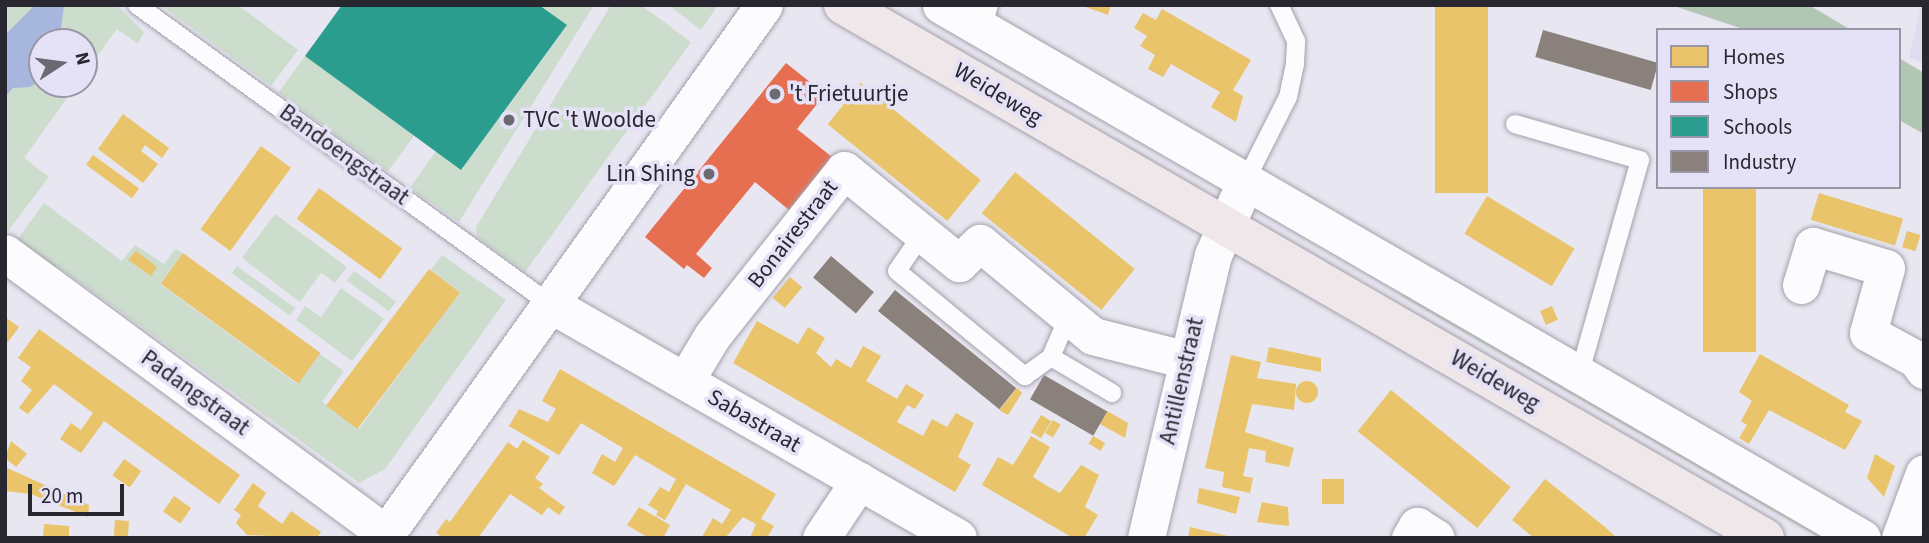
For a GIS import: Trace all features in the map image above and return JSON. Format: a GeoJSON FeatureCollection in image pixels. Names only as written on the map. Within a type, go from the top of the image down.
{"type":"FeatureCollection","features":[{"type":"Feature","properties":{"kind":"main road","name":"Weideweg"},"geometry":{"type":"LineString","coordinates":[[844,5],[1765,538]]}},
{"type":"Feature","properties":{"kind":"street"},"geometry":{"type":"LineString","coordinates":[[384,536],[764,5]]}},
{"type":"Feature","properties":{"kind":"street","name":"Weideweg"},"geometry":{"type":"LineString","coordinates":[[941,5],[986,17],[1245,181],[1862,538]]}},
{"type":"Feature","properties":{"kind":"street","name":"Bonairestraat"},"geometry":{"type":"LineString","coordinates":[[685,381],[712,336],[844,170],[921,236],[959,263],[980,243],[1093,336],[1187,360]]}},
{"type":"Feature","properties":{"kind":"street"},"geometry":{"type":"LineString","coordinates":[[1225,226],[1245,181]]}},
{"type":"Feature","properties":{"kind":"street","name":"Antillenstraat"},"geometry":{"type":"LineString","coordinates":[[1146,538],[1213,255],[1225,226]]}},
{"type":"Feature","properties":{"kind":"street"},"geometry":{"type":"LineString","coordinates":[[1801,285],[1814,246],[1886,268],[1868,333],[1921,362]]}},
{"type":"Feature","properties":{"kind":"street","name":"Padangstraat"},"geometry":{"type":"LineString","coordinates":[[5,253],[384,536]]}},
{"type":"Feature","properties":{"kind":"street","name":"Sabastraat"},"geometry":{"type":"LineString","coordinates":[[550,304],[958,538]]}},
{"type":"Feature","properties":{"kind":"street"},"geometry":{"type":"LineString","coordinates":[[1900,538],[1924,473]]}},
{"type":"Feature","properties":{"kind":"street"},"geometry":{"type":"LineString","coordinates":[[821,538],[859,481]]}},
{"type":"Feature","properties":{"kind":"street"},"geometry":{"type":"LineString","coordinates":[[1410,538],[1417,526],[1436,538]]}},
{"type":"Feature","properties":{"kind":"lane"},"geometry":{"type":"LineString","coordinates":[[1245,181],[1288,96],[1295,63],[1296,41],[1279,5]]}},
{"type":"Feature","properties":{"kind":"lane","name":"Bandoengstraat"},"geometry":{"type":"LineString","coordinates":[[140,6],[550,304]]}},
{"type":"Feature","properties":{"kind":"lane"},"geometry":{"type":"LineString","coordinates":[[1515,124],[1640,160],[1579,375]]}},
{"type":"Feature","properties":{"kind":"lane"},"geometry":{"type":"LineString","coordinates":[[921,236],[897,271],[1025,376],[1051,357],[1068,317]]}},
{"type":"Feature","properties":{"kind":"lane"},"geometry":{"type":"LineString","coordinates":[[1051,357],[1112,393]]}},
{"type":"Feature","properties":{"kind":"shaded area"},"geometry":{"type":"Polygon","coordinates":[[[1921,5],[1924,5],[1924,63],[1909,58],[1921,5]]]}},
{"type":"Feature","properties":{"kind":"green space"},"geometry":{"type":"Polygon","coordinates":[[[5,5],[117,5],[144,32],[138,44],[117,29],[98,55],[98,28],[28,28],[28,98],[67,98],[24,158],[49,177],[5,235],[5,5]]]}},
{"type":"Feature","properties":{"kind":"green space"},"geometry":{"type":"Polygon","coordinates":[[[238,5],[298,50],[271,86],[162,6],[238,5]]]}},
{"type":"Feature","properties":{"kind":"green space"},"geometry":{"type":"Polygon","coordinates":[[[539,5],[594,5],[459,222],[410,188],[436,151],[462,169],[567,26],[539,5]]]}},
{"type":"Feature","properties":{"kind":"green space"},"geometry":{"type":"Polygon","coordinates":[[[611,5],[641,5],[691,42],[525,272],[477,237],[476,227],[611,5]]]}},
{"type":"Feature","properties":{"kind":"green space"},"geometry":{"type":"Polygon","coordinates":[[[668,5],[718,5],[701,30],[668,5]]]}},
{"type":"Feature","properties":{"kind":"green space"},"geometry":{"type":"Polygon","coordinates":[[[1671,5],[1809,5],[1848,28],[1740,28],[1671,5]]]}},
{"type":"Feature","properties":{"kind":"green space"},"geometry":{"type":"Polygon","coordinates":[[[305,56],[414,135],[388,172],[279,92],[305,56]]]}},
{"type":"Feature","properties":{"kind":"green space"},"geometry":{"type":"Polygon","coordinates":[[[1901,59],[1924,73],[1924,134],[1901,121],[1901,59]]]}},
{"type":"Feature","properties":{"kind":"green space"},"geometry":{"type":"Polygon","coordinates":[[[44,203],[122,261],[135,245],[164,264],[175,249],[183,253],[160,284],[297,384],[320,354],[344,371],[322,402],[359,429],[460,292],[431,270],[442,255],[506,300],[385,469],[359,483],[57,266],[50,271],[12,247],[44,203]]]}},
{"type":"Feature","properties":{"kind":"green space"},"geometry":{"type":"Polygon","coordinates":[[[275,214],[347,267],[335,283],[321,273],[300,302],[242,258],[275,214]]]}},
{"type":"Feature","properties":{"kind":"green space"},"geometry":{"type":"Polygon","coordinates":[[[237,266],[295,308],[290,316],[232,273],[237,266]]]}},
{"type":"Feature","properties":{"kind":"green space"},"geometry":{"type":"Polygon","coordinates":[[[354,271],[396,302],[389,311],[347,281],[354,271]]]}},
{"type":"Feature","properties":{"kind":"green space"},"geometry":{"type":"Polygon","coordinates":[[[341,288],[384,319],[352,361],[296,320],[305,306],[321,317],[341,288]]]}},
{"type":"Feature","properties":{"kind":"green space"},"geometry":{"type":"Polygon","coordinates":[[[1405,288],[1837,538],[1820,538],[1400,296],[1405,288]]]}},
{"type":"Feature","properties":{"kind":"water"},"geometry":{"type":"Polygon","coordinates":[[[35,5],[64,6],[61,28],[28,28],[28,87],[13,88],[5,97],[5,35],[35,5]]]}},
{"type":"Feature","properties":{"kind":"building: Homes"},"geometry":{"type":"Polygon","coordinates":[[[1080,5],[1111,5],[1108,15],[1080,5]]]}},
{"type":"Feature","properties":{"kind":"building: Homes"},"geometry":{"type":"Polygon","coordinates":[[[1435,5],[1488,5],[1488,193],[1435,193],[1435,5]]]}},
{"type":"Feature","properties":{"kind":"building: Homes"},"geometry":{"type":"Polygon","coordinates":[[[1162,9],[1251,60],[1233,90],[1243,96],[1236,122],[1211,107],[1220,92],[1171,64],[1163,77],[1148,69],[1155,55],[1140,46],[1147,36],[1134,28],[1143,13],[1156,20],[1162,9]]]}},
{"type":"Feature","properties":{"kind":"building: Homes"},"geometry":{"type":"Polygon","coordinates":[[[861,83],[981,180],[947,221],[828,124],[861,83]]]}},
{"type":"Feature","properties":{"kind":"building: Homes"},"geometry":{"type":"Polygon","coordinates":[[[123,114],[169,148],[162,158],[145,145],[141,151],[158,164],[143,183],[98,149],[123,114]]]}},
{"type":"Feature","properties":{"kind":"building: Homes"},"geometry":{"type":"Polygon","coordinates":[[[261,146],[291,168],[230,251],[200,229],[261,146]]]}},
{"type":"Feature","properties":{"kind":"building: Homes"},"geometry":{"type":"Polygon","coordinates":[[[93,155],[139,189],[132,198],[86,165],[93,155]]]}},
{"type":"Feature","properties":{"kind":"building: Homes"},"geometry":{"type":"Polygon","coordinates":[[[1015,172],[1135,269],[1101,310],[982,213],[1015,172]]]}},
{"type":"Feature","properties":{"kind":"building: Homes"},"geometry":{"type":"Polygon","coordinates":[[[319,188],[402,249],[380,279],[297,219],[319,188]]]}},
{"type":"Feature","properties":{"kind":"building: Homes"},"geometry":{"type":"Polygon","coordinates":[[[1703,189],[1756,189],[1756,352],[1703,352],[1703,189]]]}},
{"type":"Feature","properties":{"kind":"building: Homes"},"geometry":{"type":"Polygon","coordinates":[[[1819,193],[1903,219],[1895,246],[1811,220],[1819,193]]]}},
{"type":"Feature","properties":{"kind":"building: Homes"},"geometry":{"type":"Polygon","coordinates":[[[1487,196],[1574,249],[1552,286],[1464,234],[1487,196]]]}},
{"type":"Feature","properties":{"kind":"building: Homes"},"geometry":{"type":"Polygon","coordinates":[[[1907,231],[1920,235],[1915,251],[1902,247],[1907,231]]]}},
{"type":"Feature","properties":{"kind":"building: Homes"},"geometry":{"type":"Polygon","coordinates":[[[136,251],[157,267],[151,276],[128,260],[136,251]]]}},
{"type":"Feature","properties":{"kind":"building: Homes"},"geometry":{"type":"Polygon","coordinates":[[[183,253],[321,353],[298,384],[161,284],[183,253]]]}},
{"type":"Feature","properties":{"kind":"building: Homes"},"geometry":{"type":"Polygon","coordinates":[[[429,269],[460,292],[357,429],[326,406],[429,269]]]}},
{"type":"Feature","properties":{"kind":"building: Homes"},"geometry":{"type":"Polygon","coordinates":[[[790,277],[802,287],[785,308],[773,298],[790,277]]]}},
{"type":"Feature","properties":{"kind":"building: Homes"},"geometry":{"type":"Polygon","coordinates":[[[1552,306],[1558,320],[1546,325],[1540,311],[1552,306]]]}},
{"type":"Feature","properties":{"kind":"building: Homes"},"geometry":{"type":"Polygon","coordinates":[[[5,317],[19,327],[5,346],[5,317]]]}},
{"type":"Feature","properties":{"kind":"building: Homes"},"geometry":{"type":"Polygon","coordinates":[[[757,321],[798,344],[808,327],[825,338],[816,353],[831,367],[836,359],[851,368],[863,346],[881,356],[866,381],[897,399],[906,384],[924,395],[915,409],[907,405],[897,422],[923,436],[932,419],[947,427],[956,413],[974,423],[958,457],[971,465],[955,492],[733,363],[757,321]]]}},
{"type":"Feature","properties":{"kind":"building: Homes"},"geometry":{"type":"Polygon","coordinates":[[[39,329],[240,475],[219,504],[104,421],[81,453],[60,439],[71,423],[81,430],[93,413],[54,384],[28,414],[19,408],[32,390],[21,381],[31,367],[18,358],[39,329]]]}},
{"type":"Feature","properties":{"kind":"building: Homes"},"geometry":{"type":"Polygon","coordinates":[[[1269,347],[1321,358],[1321,372],[1266,362],[1269,347]]]}},
{"type":"Feature","properties":{"kind":"building: Homes"},"geometry":{"type":"Polygon","coordinates":[[[1760,354],[1849,405],[1845,412],[1862,421],[1845,450],[1769,410],[1749,444],[1739,438],[1747,425],[1741,421],[1752,401],[1739,392],[1760,354]]]}},
{"type":"Feature","properties":{"kind":"building: Homes"},"geometry":{"type":"Polygon","coordinates":[[[1231,355],[1261,362],[1257,378],[1296,384],[1294,410],[1252,404],[1245,432],[1294,448],[1289,467],[1265,462],[1266,451],[1249,448],[1243,476],[1253,478],[1250,493],[1222,487],[1224,472],[1205,468],[1231,355]]]}},
{"type":"Feature","properties":{"kind":"building: Homes"},"geometry":{"type":"Polygon","coordinates":[[[560,369],[776,494],[761,519],[774,526],[767,538],[750,538],[756,524],[743,517],[725,538],[702,537],[713,518],[722,524],[731,510],[686,484],[665,520],[656,515],[658,511],[648,505],[660,487],[669,492],[676,479],[635,455],[614,486],[592,473],[602,454],[615,462],[623,448],[581,423],[559,455],[509,426],[519,409],[548,422],[556,409],[542,401],[560,369]]]}},
{"type":"Feature","properties":{"kind":"building: Homes"},"geometry":{"type":"Polygon","coordinates":[[[1307,381],[1315,384],[1318,392],[1315,400],[1307,403],[1299,400],[1296,392],[1299,384],[1307,381]]]}},
{"type":"Feature","properties":{"kind":"building: Homes"},"geometry":{"type":"Polygon","coordinates":[[[1017,388],[1022,393],[1008,415],[999,410],[1017,388]]]}},
{"type":"Feature","properties":{"kind":"building: Homes"},"geometry":{"type":"Polygon","coordinates":[[[1391,390],[1511,487],[1477,528],[1358,431],[1391,390]]]}},
{"type":"Feature","properties":{"kind":"building: Homes"},"geometry":{"type":"Polygon","coordinates":[[[1107,411],[1128,423],[1125,438],[1100,424],[1107,411]]]}},
{"type":"Feature","properties":{"kind":"building: Homes"},"geometry":{"type":"Polygon","coordinates":[[[1041,415],[1051,421],[1041,438],[1031,432],[1041,415]]]}},
{"type":"Feature","properties":{"kind":"building: Homes"},"geometry":{"type":"Polygon","coordinates":[[[1053,420],[1061,425],[1053,437],[1045,433],[1053,420]]]}},
{"type":"Feature","properties":{"kind":"building: Homes"},"geometry":{"type":"Polygon","coordinates":[[[1031,436],[1050,447],[1033,477],[1047,486],[1060,493],[1081,465],[1099,475],[1085,507],[1098,515],[1084,538],[1073,538],[982,485],[998,457],[1013,465],[1031,436]]]}},
{"type":"Feature","properties":{"kind":"building: Homes"},"geometry":{"type":"Polygon","coordinates":[[[1093,436],[1105,443],[1101,451],[1088,444],[1093,436]]]}},
{"type":"Feature","properties":{"kind":"building: Homes"},"geometry":{"type":"Polygon","coordinates":[[[523,440],[550,457],[535,478],[543,484],[539,488],[565,507],[559,515],[548,507],[542,515],[510,494],[478,538],[443,538],[436,533],[446,519],[450,522],[508,442],[517,449],[523,440]]]}},
{"type":"Feature","properties":{"kind":"building: Homes"},"geometry":{"type":"Polygon","coordinates":[[[11,441],[27,454],[16,467],[5,458],[11,441]]]}},
{"type":"Feature","properties":{"kind":"building: Homes"},"geometry":{"type":"Polygon","coordinates":[[[1875,454],[1895,466],[1884,497],[1867,478],[1875,454]]]}},
{"type":"Feature","properties":{"kind":"building: Homes"},"geometry":{"type":"Polygon","coordinates":[[[124,459],[141,471],[130,487],[113,475],[124,459]]]}},
{"type":"Feature","properties":{"kind":"building: Homes"},"geometry":{"type":"Polygon","coordinates":[[[5,467],[89,505],[88,517],[31,494],[5,491],[5,467]]]}},
{"type":"Feature","properties":{"kind":"building: Homes"},"geometry":{"type":"Polygon","coordinates":[[[1322,479],[1344,479],[1344,504],[1322,504],[1322,479]]]}},
{"type":"Feature","properties":{"kind":"building: Homes"},"geometry":{"type":"Polygon","coordinates":[[[1545,479],[1617,538],[1534,538],[1512,520],[1545,479]]]}},
{"type":"Feature","properties":{"kind":"building: Homes"},"geometry":{"type":"Polygon","coordinates":[[[253,483],[266,493],[258,506],[282,524],[291,511],[321,532],[317,538],[247,535],[236,523],[241,515],[234,510],[253,483]]]}},
{"type":"Feature","properties":{"kind":"building: Homes"},"geometry":{"type":"Polygon","coordinates":[[[1199,488],[1240,497],[1236,514],[1197,503],[1199,488]]]}},
{"type":"Feature","properties":{"kind":"building: Homes"},"geometry":{"type":"Polygon","coordinates":[[[174,496],[191,508],[180,524],[163,512],[174,496]]]}},
{"type":"Feature","properties":{"kind":"building: Homes"},"geometry":{"type":"Polygon","coordinates":[[[1262,502],[1288,507],[1289,526],[1257,522],[1262,502]]]}},
{"type":"Feature","properties":{"kind":"building: Homes"},"geometry":{"type":"Polygon","coordinates":[[[639,507],[670,525],[663,538],[649,538],[627,525],[639,507]]]}},
{"type":"Feature","properties":{"kind":"building: Homes"},"geometry":{"type":"Polygon","coordinates":[[[115,520],[129,521],[128,538],[114,537],[115,520]]]}},
{"type":"Feature","properties":{"kind":"building: Homes"},"geometry":{"type":"Polygon","coordinates":[[[44,524],[69,526],[69,538],[43,538],[44,524]]]}},
{"type":"Feature","properties":{"kind":"building: Homes"},"geometry":{"type":"Polygon","coordinates":[[[1190,527],[1232,537],[1188,538],[1190,527]]]}},
{"type":"Feature","properties":{"kind":"building: Shops"},"geometry":{"type":"Polygon","coordinates":[[[786,63],[825,94],[797,129],[832,157],[789,210],[755,182],[696,254],[712,268],[704,278],[687,265],[684,269],[645,237],[786,63]]]}},
{"type":"Feature","properties":{"kind":"building: Schools"},"geometry":{"type":"Polygon","coordinates":[[[342,5],[539,5],[567,25],[461,170],[305,56],[342,5]]]}},
{"type":"Feature","properties":{"kind":"building: Industry"},"geometry":{"type":"Polygon","coordinates":[[[1543,30],[1656,62],[1656,71],[1651,90],[1535,57],[1543,30]]]}},
{"type":"Feature","properties":{"kind":"building: Industry"},"geometry":{"type":"Polygon","coordinates":[[[831,256],[874,292],[856,313],[813,277],[831,256]]]}},
{"type":"Feature","properties":{"kind":"building: Industry"},"geometry":{"type":"Polygon","coordinates":[[[895,290],[1016,388],[999,409],[878,311],[895,290]]]}},
{"type":"Feature","properties":{"kind":"building: Industry"},"geometry":{"type":"Polygon","coordinates":[[[1044,375],[1107,411],[1093,436],[1030,399],[1044,375]]]}},
{"type":"Feature","properties":{"kind":"place","name":"'t Frietuurtje"},"geometry":{"type":"Point","coordinates":[775,94]}},
{"type":"Feature","properties":{"kind":"place","name":"TVC 't Woolde"},"geometry":{"type":"Point","coordinates":[509,120]}},
{"type":"Feature","properties":{"kind":"place","name":"Lin Shing"},"geometry":{"type":"Point","coordinates":[709,174]}}]}
